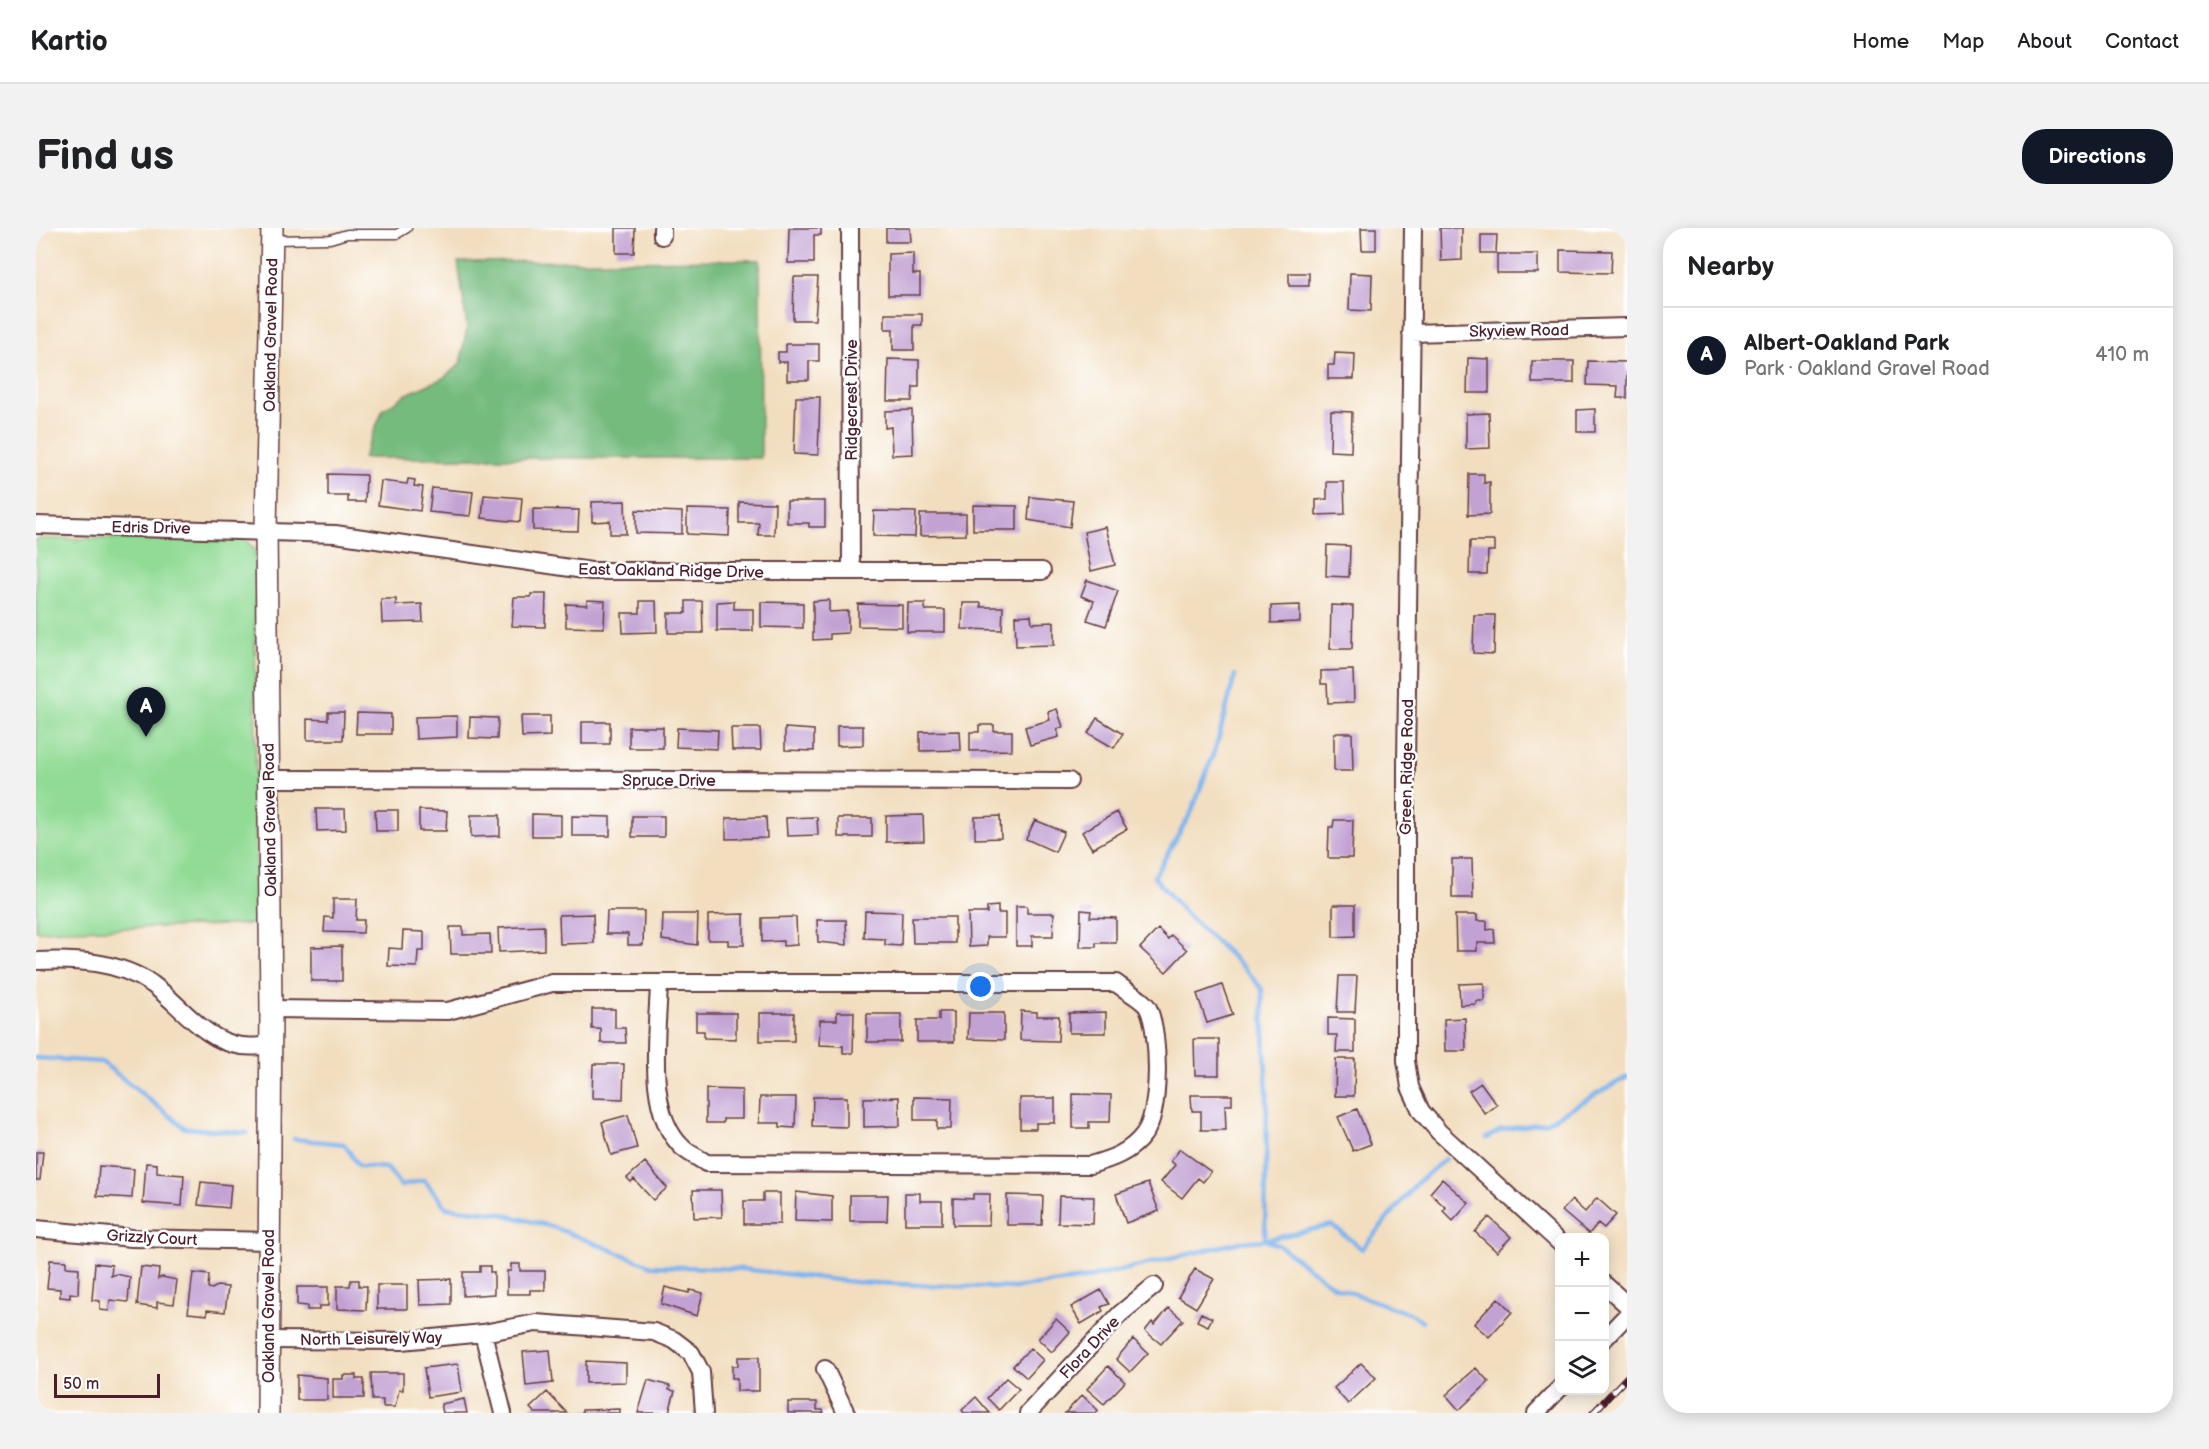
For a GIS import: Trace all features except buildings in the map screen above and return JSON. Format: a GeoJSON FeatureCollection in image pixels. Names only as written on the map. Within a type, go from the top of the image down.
{"type":"FeatureCollection","features":[{"type":"Feature","properties":{"kind":"street","name":"Ridgecrest Drive"},"geometry":{"type":"LineString","coordinates":[[850,228],[851,571]]}},
{"type":"Feature","properties":{"kind":"street","name":"Green Ridge Road"},"geometry":{"type":"LineString","coordinates":[[1413,228],[1404,979],[1406,1061],[1410,1087],[1421,1111],[1439,1132],[1555,1238]]}},
{"type":"Feature","properties":{"kind":"street","name":"Oakland Gravel Road"},"geometry":{"type":"LineString","coordinates":[[268,1413],[271,1009],[266,530],[272,234]]}},
{"type":"Feature","properties":{"kind":"street","name":"Skyview Road"},"geometry":{"type":"LineString","coordinates":[[1411,333],[1627,327]]}},
{"type":"Feature","properties":{"kind":"street","name":"Edris Drive"},"geometry":{"type":"LineString","coordinates":[[36,525],[266,530]]}},
{"type":"Feature","properties":{"kind":"street","name":"East Oakland Ridge Drive"},"geometry":{"type":"LineString","coordinates":[[266,530],[335,534],[591,571],[1042,571]]}},
{"type":"Feature","properties":{"kind":"street","name":"Spruce Drive"},"geometry":{"type":"LineString","coordinates":[[268,779],[1069,781]]}},
{"type":"Feature","properties":{"kind":"street"},"geometry":{"type":"LineString","coordinates":[[36,961],[77,959],[113,967],[150,983],[208,1032],[240,1046],[269,1046]]}},
{"type":"Feature","properties":{"kind":"street"},"geometry":{"type":"LineString","coordinates":[[271,1009],[448,1011],[552,983],[659,983],[1116,983],[1147,1007],[1155,1036],[1155,1100],[1145,1133],[1119,1157],[1090,1165],[706,1163],[683,1147],[665,1121],[657,1086],[659,983]]}},
{"type":"Feature","properties":{"kind":"street","name":"Grizzly Court"},"geometry":{"type":"LineString","coordinates":[[36,1228],[132,1238],[269,1241]]}},
{"type":"Feature","properties":{"kind":"street","name":"Flora Drive"},"geometry":{"type":"LineString","coordinates":[[1028,1413],[1120,1314],[1154,1286]]}},
{"type":"Feature","properties":{"kind":"street"},"geometry":{"type":"LineString","coordinates":[[1608,1287],[1627,1305]]}},
{"type":"Feature","properties":{"kind":"street"},"geometry":{"type":"LineString","coordinates":[[1609,1336],[1627,1316]]}},
{"type":"Feature","properties":{"kind":"street","name":"North Leisurely Way"},"geometry":{"type":"LineString","coordinates":[[268,1340],[402,1341],[483,1333],[536,1323],[654,1332],[674,1340],[691,1353],[702,1372],[704,1413]]}},
{"type":"Feature","properties":{"kind":"street"},"geometry":{"type":"LineString","coordinates":[[483,1333],[503,1413]]}},
{"type":"Feature","properties":{"kind":"street"},"geometry":{"type":"LineString","coordinates":[[825,1369],[846,1413]]}},
{"type":"Feature","properties":{"kind":"street"},"geometry":{"type":"LineString","coordinates":[[1536,1413],[1555,1393]]}},
{"type":"Feature","properties":{"kind":"lane"},"geometry":{"type":"LineString","coordinates":[[330,228],[330,239]]}},
{"type":"Feature","properties":{"kind":"lane"},"geometry":{"type":"LineString","coordinates":[[272,234],[330,239],[367,231],[397,234],[407,228]]}},
{"type":"Feature","properties":{"kind":"green space"},"geometry":{"type":"Polygon","coordinates":[[[760,260],[761,458],[363,458],[383,410],[405,395],[443,378],[460,364],[467,328],[458,262],[760,260]]]}},
{"type":"Feature","properties":{"kind":"green space"},"geometry":{"type":"Polygon","coordinates":[[[243,538],[255,550],[256,924],[36,931],[36,539],[243,538]]]}},
{"type":"Feature","properties":{"kind":"waterway"},"geometry":{"type":"LineString","coordinates":[[1235,675],[1217,744],[1192,811],[1154,877],[1186,914],[1243,967],[1262,989],[1267,1095],[1265,1240],[1332,1225],[1362,1249],[1417,1183],[1445,1159]]}},
{"type":"Feature","properties":{"kind":"waterway"},"geometry":{"type":"LineString","coordinates":[[36,1058],[102,1062],[185,1128],[247,1133]]}},
{"type":"Feature","properties":{"kind":"waterway"},"geometry":{"type":"LineString","coordinates":[[1487,1138],[1501,1130],[1547,1122],[1627,1077]]}},
{"type":"Feature","properties":{"kind":"waterway"},"geometry":{"type":"LineString","coordinates":[[294,1139],[344,1144],[359,1166],[387,1168],[401,1186],[424,1180],[447,1208],[498,1213],[553,1227],[652,1266],[742,1269],[854,1282],[1015,1288],[1084,1279],[1240,1242],[1265,1240],[1280,1246],[1333,1286],[1413,1315],[1422,1322]]}},
{"type":"Feature","properties":{"kind":"railway"},"geometry":{"type":"LineString","coordinates":[[1593,1413],[1627,1377]]}},
{"type":"Feature","properties":{"kind":"place","name":"Albert-Oakland Park"},"geometry":{"type":"Point","coordinates":[146,737]}}]}
